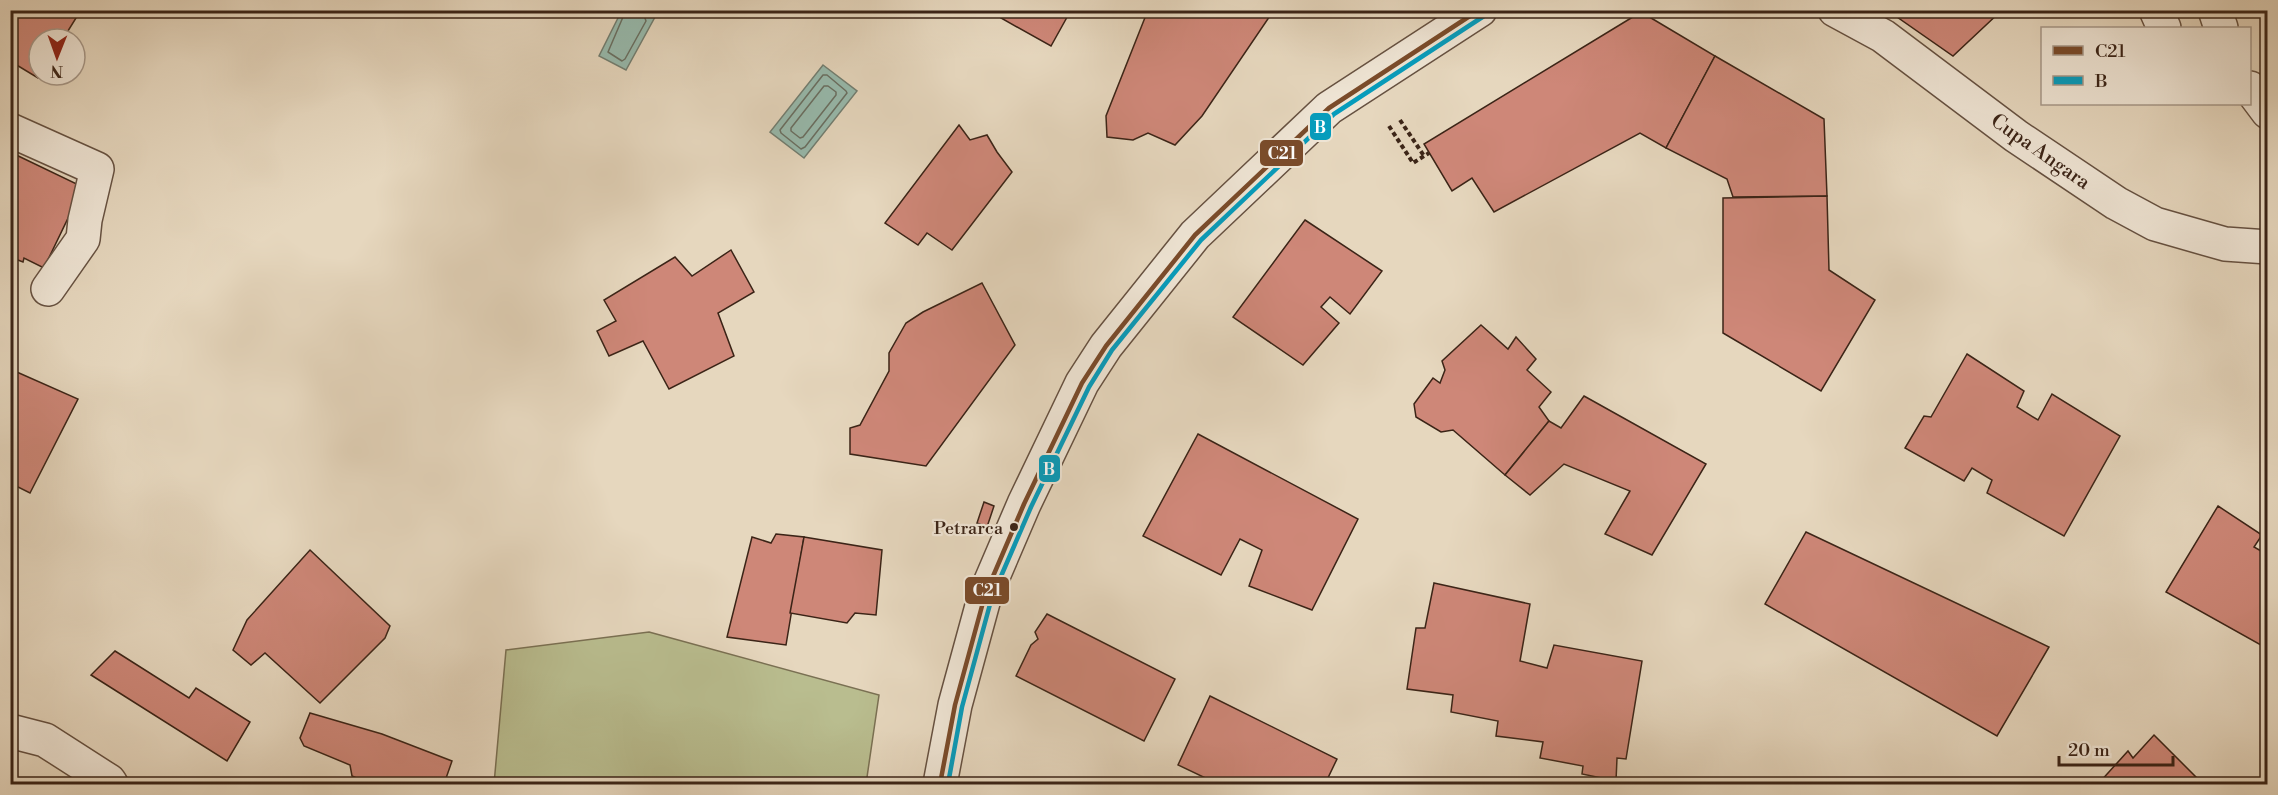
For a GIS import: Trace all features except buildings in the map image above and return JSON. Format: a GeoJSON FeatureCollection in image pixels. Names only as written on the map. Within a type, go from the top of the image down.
{"type":"FeatureCollection","features":[{"type":"Feature","properties":{"kind":"street"},"geometry":{"type":"LineString","coordinates":[[940,784],[955,705],[985,595],[1023,504],[1082,383],[1106,346],[1195,235],[1329,108],[1480,10]]}},
{"type":"Feature","properties":{"kind":"street","name":"Cupa Angara"},"geometry":{"type":"LineString","coordinates":[[1835,10],[1883,36],[2016,136],[2116,203],[2156,224],[2225,243],[2268,248]]}},
{"type":"Feature","properties":{"kind":"street"},"geometry":{"type":"LineString","coordinates":[[2156,10],[2164,27]]}},
{"type":"Feature","properties":{"kind":"street"},"geometry":{"type":"LineString","coordinates":[[2215,10],[2221,27]]}},
{"type":"Feature","properties":{"kind":"street"},"geometry":{"type":"LineString","coordinates":[[2251,89],[2268,112]]}},
{"type":"Feature","properties":{"kind":"street"},"geometry":{"type":"LineString","coordinates":[[10,130],[97,169],[85,219],[83,238],[48,290]]}},
{"type":"Feature","properties":{"kind":"street"},"geometry":{"type":"LineString","coordinates":[[10,731],[45,740],[111,784]]}},
{"type":"Feature","properties":{"kind":"path"},"geometry":{"type":"LineString","coordinates":[[1400,120],[1424,156]]}},
{"type":"Feature","properties":{"kind":"path"},"geometry":{"type":"LineString","coordinates":[[1389,126],[1413,163],[1429,153]]}},
{"type":"Feature","properties":{"kind":"green space"},"geometry":{"type":"Polygon","coordinates":[[[649,632],[879,695],[866,784],[494,784],[506,650],[649,632]]]}},
{"type":"Feature","properties":{"kind":"water"},"geometry":{"type":"Polygon","coordinates":[[[622,10],[644,11],[655,17],[626,70],[599,56],[622,10]]]}},
{"type":"Feature","properties":{"kind":"water"},"geometry":{"type":"Polygon","coordinates":[[[823,65],[857,91],[804,158],[770,132],[823,65]]]}},
{"type":"Feature","properties":{"kind":"transit line","name":"C21"},"geometry":{"type":"LineString","coordinates":[[940,784],[955,705],[985,595],[1024,504],[1082,383],[1106,346],[1195,235],[1329,108],[1479,10]]}},
{"type":"Feature","properties":{"kind":"transit line","name":"B"},"geometry":{"type":"LineString","coordinates":[[948,784],[962,707],[992,597],[1031,507],[1089,387],[1112,350],[1201,240],[1334,114],[1484,16]]}},
{"type":"Feature","properties":{"kind":"place","name":"Petrarca"},"geometry":{"type":"Point","coordinates":[1014,527]}}]}
